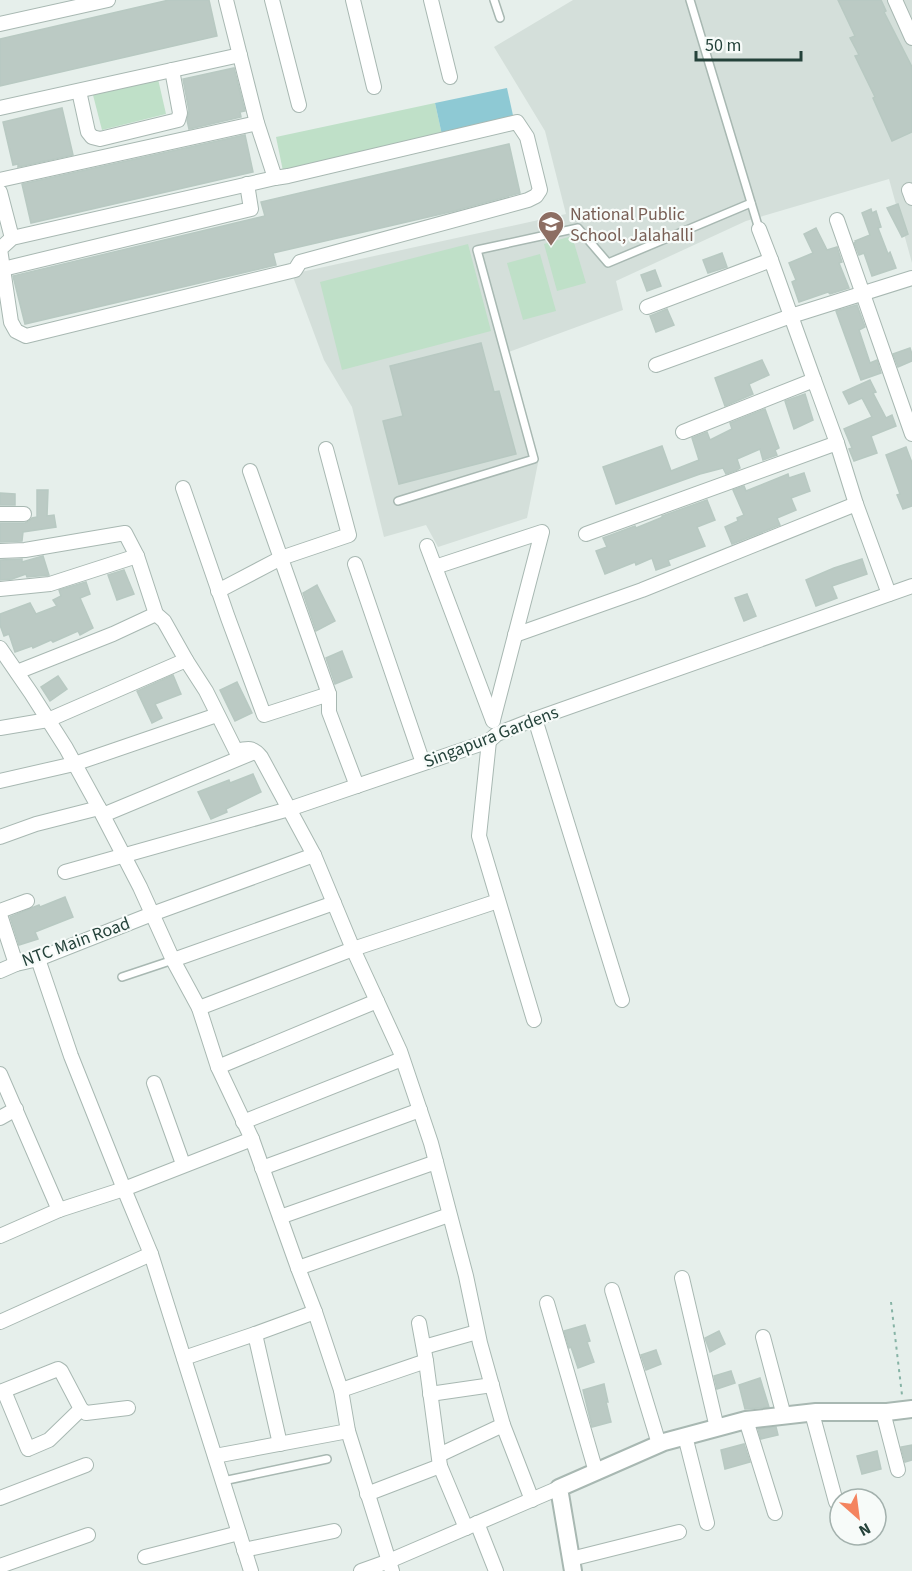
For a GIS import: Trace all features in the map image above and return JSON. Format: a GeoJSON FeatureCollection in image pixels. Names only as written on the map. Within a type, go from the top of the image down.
{"type":"FeatureCollection","features":[{"type":"Feature","properties":{"kind":"street"},"geometry":{"type":"LineString","coordinates":[[0,24],[108,0]]}},
{"type":"Feature","properties":{"kind":"street"},"geometry":{"type":"LineString","coordinates":[[226,0],[257,123],[275,178]]}},
{"type":"Feature","properties":{"kind":"street"},"geometry":{"type":"LineString","coordinates":[[272,0],[299,105]]}},
{"type":"Feature","properties":{"kind":"street"},"geometry":{"type":"LineString","coordinates":[[353,0],[374,87]]}},
{"type":"Feature","properties":{"kind":"street"},"geometry":{"type":"LineString","coordinates":[[431,0],[450,77]]}},
{"type":"Feature","properties":{"kind":"street"},"geometry":{"type":"LineString","coordinates":[[895,0],[912,38]]}},
{"type":"Feature","properties":{"kind":"street"},"geometry":{"type":"LineString","coordinates":[[0,108],[240,56]]}},
{"type":"Feature","properties":{"kind":"street"},"geometry":{"type":"LineString","coordinates":[[79,90],[88,132],[92,137],[100,139],[178,120],[180,113],[172,70]]}},
{"type":"Feature","properties":{"kind":"street"},"geometry":{"type":"LineString","coordinates":[[517,122],[527,137],[540,190],[536,196],[528,200],[300,262],[295,270],[26,336],[16,332],[11,322],[0,249],[12,238],[248,184],[517,122]]}},
{"type":"Feature","properties":{"kind":"street"},"geometry":{"type":"LineString","coordinates":[[0,180],[257,123]]}},
{"type":"Feature","properties":{"kind":"street"},"geometry":{"type":"LineString","coordinates":[[3,269],[251,209],[248,184]]}},
{"type":"Feature","properties":{"kind":"street"},"geometry":{"type":"LineString","coordinates":[[0,192],[12,238]]}},
{"type":"Feature","properties":{"kind":"street"},"geometry":{"type":"LineString","coordinates":[[837,220],[912,434]]}},
{"type":"Feature","properties":{"kind":"street"},"geometry":{"type":"LineString","coordinates":[[759,229],[890,594]]}},
{"type":"Feature","properties":{"kind":"street"},"geometry":{"type":"LineString","coordinates":[[647,307],[771,260]]}},
{"type":"Feature","properties":{"kind":"street"},"geometry":{"type":"LineString","coordinates":[[656,365],[791,316],[912,278]]}},
{"type":"Feature","properties":{"kind":"street"},"geometry":{"type":"LineString","coordinates":[[683,432],[814,380]]}},
{"type":"Feature","properties":{"kind":"street"},"geometry":{"type":"LineString","coordinates":[[586,534],[837,443]]}},
{"type":"Feature","properties":{"kind":"street"},"geometry":{"type":"LineString","coordinates":[[218,591],[281,558],[349,535],[326,450]]}},
{"type":"Feature","properties":{"kind":"street"},"geometry":{"type":"LineString","coordinates":[[250,471],[329,694],[329,711],[357,786]]}},
{"type":"Feature","properties":{"kind":"street"},"geometry":{"type":"LineString","coordinates":[[183,488],[264,715],[329,694]]}},
{"type":"Feature","properties":{"kind":"street"},"geometry":{"type":"LineString","coordinates":[[515,635],[642,590],[856,504]]}},
{"type":"Feature","properties":{"kind":"street"},"geometry":{"type":"LineString","coordinates":[[0,514],[24,514]]}},
{"type":"Feature","properties":{"kind":"street"},"geometry":{"type":"LineString","coordinates":[[0,551],[25,550],[125,532],[137,556],[156,614],[164,621],[206,692],[236,751],[248,748],[256,751],[261,757],[314,855],[402,1059],[436,1162],[466,1276],[477,1332],[503,1425],[532,1500]]}},
{"type":"Feature","properties":{"kind":"street"},"geometry":{"type":"LineString","coordinates":[[435,567],[542,532],[493,720],[493,737],[479,836],[534,1020]]}},
{"type":"Feature","properties":{"kind":"street"},"geometry":{"type":"LineString","coordinates":[[427,546],[493,720]]}},
{"type":"Feature","properties":{"kind":"street"},"geometry":{"type":"LineString","coordinates":[[0,589],[50,584],[137,556]]}},
{"type":"Feature","properties":{"kind":"street"},"geometry":{"type":"LineString","coordinates":[[355,564],[423,763]]}},
{"type":"Feature","properties":{"kind":"street","name":"Singapura Gardens"},"geometry":{"type":"LineString","coordinates":[[65,872],[289,809],[423,763],[535,719],[912,586]]}},
{"type":"Feature","properties":{"kind":"street"},"geometry":{"type":"LineString","coordinates":[[9,666],[113,634],[156,614]]}},
{"type":"Feature","properties":{"kind":"street"},"geometry":{"type":"LineString","coordinates":[[0,648],[9,666],[48,720],[101,812],[199,1008],[218,1067],[252,1139],[315,1312],[341,1390],[348,1431],[391,1566]]}},
{"type":"Feature","properties":{"kind":"street"},"geometry":{"type":"LineString","coordinates":[[0,728],[48,720],[186,660]]}},
{"type":"Feature","properties":{"kind":"street"},"geometry":{"type":"LineString","coordinates":[[0,781],[74,764],[217,715]]}},
{"type":"Feature","properties":{"kind":"street"},"geometry":{"type":"LineString","coordinates":[[535,719],[622,1000]]}},
{"type":"Feature","properties":{"kind":"street"},"geometry":{"type":"LineString","coordinates":[[0,837],[36,824],[101,812],[256,751]]}},
{"type":"Feature","properties":{"kind":"street","name":"NTC Main Road"},"geometry":{"type":"LineString","coordinates":[[0,970],[38,959],[152,914],[314,855]]}},
{"type":"Feature","properties":{"kind":"street"},"geometry":{"type":"LineString","coordinates":[[16,964],[0,913],[27,901]]}},
{"type":"Feature","properties":{"kind":"street"},"geometry":{"type":"LineString","coordinates":[[199,1008],[354,949],[498,901]]}},
{"type":"Feature","properties":{"kind":"street"},"geometry":{"type":"LineString","coordinates":[[173,960],[334,903]]}},
{"type":"Feature","properties":{"kind":"street"},"geometry":{"type":"LineString","coordinates":[[38,959],[71,1056],[151,1254],[251,1571]]}},
{"type":"Feature","properties":{"kind":"street"},"geometry":{"type":"LineString","coordinates":[[218,1067],[377,1001]]}},
{"type":"Feature","properties":{"kind":"street"},"geometry":{"type":"LineString","coordinates":[[243,1122],[402,1059]]}},
{"type":"Feature","properties":{"kind":"street"},"geometry":{"type":"LineString","coordinates":[[0,1074],[59,1210]]}},
{"type":"Feature","properties":{"kind":"street"},"geometry":{"type":"LineString","coordinates":[[154,1083],[183,1164]]}},
{"type":"Feature","properties":{"kind":"street"},"geometry":{"type":"LineString","coordinates":[[0,1118],[16,1109]]}},
{"type":"Feature","properties":{"kind":"street"},"geometry":{"type":"LineString","coordinates":[[262,1168],[420,1110]]}},
{"type":"Feature","properties":{"kind":"street"},"geometry":{"type":"LineString","coordinates":[[0,1236],[59,1210],[252,1139]]}},
{"type":"Feature","properties":{"kind":"street"},"geometry":{"type":"LineString","coordinates":[[280,1217],[436,1162]]}},
{"type":"Feature","properties":{"kind":"street"},"geometry":{"type":"LineString","coordinates":[[298,1268],[449,1215]]}},
{"type":"Feature","properties":{"kind":"street"},"geometry":{"type":"LineString","coordinates":[[0,1322],[151,1254]]}},
{"type":"Feature","properties":{"kind":"street"},"geometry":{"type":"LineString","coordinates":[[682,1278],[717,1428]]}},
{"type":"Feature","properties":{"kind":"street"},"geometry":{"type":"LineString","coordinates":[[612,1290],[658,1444]]}},
{"type":"Feature","properties":{"kind":"street"},"geometry":{"type":"LineString","coordinates":[[547,1303],[597,1472]]}},
{"type":"Feature","properties":{"kind":"street"},"geometry":{"type":"LineString","coordinates":[[184,1358],[315,1312]]}},
{"type":"Feature","properties":{"kind":"street"},"geometry":{"type":"LineString","coordinates":[[419,1323],[439,1460],[496,1571]]}},
{"type":"Feature","properties":{"kind":"street"},"geometry":{"type":"LineString","coordinates":[[424,1347],[477,1332]]}},
{"type":"Feature","properties":{"kind":"street"},"geometry":{"type":"LineString","coordinates":[[255,1334],[280,1444]]}},
{"type":"Feature","properties":{"kind":"street"},"geometry":{"type":"LineString","coordinates":[[764,1337],[784,1416]]}},
{"type":"Feature","properties":{"kind":"street"},"geometry":{"type":"LineString","coordinates":[[341,1390],[426,1361]]}},
{"type":"Feature","properties":{"kind":"street"},"geometry":{"type":"LineString","coordinates":[[81,1409],[50,1440],[28,1449],[5,1407],[2,1391],[58,1369],[81,1409],[86,1413],[128,1408]]}},
{"type":"Feature","properties":{"kind":"street"},"geometry":{"type":"LineString","coordinates":[[430,1394],[492,1385]]}},
{"type":"Feature","properties":{"kind":"street"},"geometry":{"type":"LineString","coordinates":[[361,1571],[391,1566],[472,1526],[658,1444],[685,1436],[746,1420],[812,1413],[883,1412],[908,1409]]}},
{"type":"Feature","properties":{"kind":"street"},"geometry":{"type":"LineString","coordinates":[[883,1412],[898,1470]]}},
{"type":"Feature","properties":{"kind":"street"},"geometry":{"type":"LineString","coordinates":[[812,1413],[832,1487]]}},
{"type":"Feature","properties":{"kind":"street"},"geometry":{"type":"LineString","coordinates":[[746,1420],[775,1513]]}},
{"type":"Feature","properties":{"kind":"street"},"geometry":{"type":"LineString","coordinates":[[368,1494],[439,1460],[503,1425]]}},
{"type":"Feature","properties":{"kind":"street"},"geometry":{"type":"LineString","coordinates":[[215,1456],[348,1431]]}},
{"type":"Feature","properties":{"kind":"street"},"geometry":{"type":"LineString","coordinates":[[685,1436],[707,1523]]}},
{"type":"Feature","properties":{"kind":"street"},"geometry":{"type":"LineString","coordinates":[[0,1498],[86,1465]]}},
{"type":"Feature","properties":{"kind":"street"},"geometry":{"type":"LineString","coordinates":[[559,1488],[572,1565],[679,1532]]}},
{"type":"Feature","properties":{"kind":"street"},"geometry":{"type":"LineString","coordinates":[[244,1550],[334,1531]]}},
{"type":"Feature","properties":{"kind":"street"},"geometry":{"type":"LineString","coordinates":[[145,1557],[239,1533]]}},
{"type":"Feature","properties":{"kind":"street"},"geometry":{"type":"LineString","coordinates":[[0,1566],[88,1535]]}},
{"type":"Feature","properties":{"kind":"lane"},"geometry":{"type":"LineString","coordinates":[[494,0],[500,18]]}},
{"type":"Feature","properties":{"kind":"lane"},"geometry":{"type":"LineString","coordinates":[[690,0],[759,229]]}},
{"type":"Feature","properties":{"kind":"lane"},"geometry":{"type":"LineString","coordinates":[[398,501],[534,459],[477,250],[578,228],[608,263],[751,203]]}},
{"type":"Feature","properties":{"kind":"lane"},"geometry":{"type":"LineString","coordinates":[[122,977],[173,960]]}},
{"type":"Feature","properties":{"kind":"lane"},"geometry":{"type":"LineString","coordinates":[[223,1481],[327,1459]]}},
{"type":"Feature","properties":{"kind":"path"},"geometry":{"type":"LineString","coordinates":[[891,1302],[908,1409]]}},
{"type":"Feature","properties":{"kind":"shaded area","name":"National Public School, Jalahalli"},"geometry":{"type":"Polygon","coordinates":[[[573,0],[912,0],[912,263],[889,179],[746,221],[616,281],[623,310],[506,353],[538,463],[527,518],[438,547],[426,525],[384,537],[352,407],[324,360],[292,274],[566,214],[545,131],[494,47],[573,0]]]}},
{"type":"Feature","properties":{"kind":"green space"},"geometry":{"type":"Polygon","coordinates":[[[158,79],[166,114],[102,130],[93,95],[158,79]]]}},
{"type":"Feature","properties":{"kind":"green space"},"geometry":{"type":"Polygon","coordinates":[[[435,103],[442,135],[283,171],[276,137],[435,103]]]}},
{"type":"Feature","properties":{"kind":"green space"},"geometry":{"type":"Polygon","coordinates":[[[572,236],[586,283],[557,291],[544,244],[572,236]]]}},
{"type":"Feature","properties":{"kind":"green space"},"geometry":{"type":"Polygon","coordinates":[[[468,244],[491,331],[342,370],[320,282],[468,244]]]}},
{"type":"Feature","properties":{"kind":"green space"},"geometry":{"type":"Polygon","coordinates":[[[540,254],[556,311],[523,320],[507,263],[540,254]]]}},
{"type":"Feature","properties":{"kind":"water"},"geometry":{"type":"Polygon","coordinates":[[[507,88],[514,120],[442,135],[435,103],[507,88]]]}},
{"type":"Feature","properties":{"kind":"building"},"geometry":{"type":"Polygon","coordinates":[[[169,0],[209,0],[217,36],[0,86],[0,39],[169,0]]]}},
{"type":"Feature","properties":{"kind":"building"},"geometry":{"type":"Polygon","coordinates":[[[838,0],[881,0],[886,11],[884,12],[912,67],[912,132],[892,141],[873,98],[875,97],[855,56],[859,55],[850,38],[855,36],[838,0]]]}},
{"type":"Feature","properties":{"kind":"building"},"geometry":{"type":"Polygon","coordinates":[[[234,68],[245,111],[240,112],[241,117],[189,129],[187,120],[189,111],[183,79],[234,68]]]}},
{"type":"Feature","properties":{"kind":"building"},"geometry":{"type":"Polygon","coordinates":[[[62,108],[73,155],[18,167],[18,164],[13,165],[3,122],[62,108]]]}},
{"type":"Feature","properties":{"kind":"building"},"geometry":{"type":"Polygon","coordinates":[[[245,135],[253,172],[31,223],[22,184],[245,135]]]}},
{"type":"Feature","properties":{"kind":"building"},"geometry":{"type":"Polygon","coordinates":[[[509,144],[520,193],[454,211],[273,253],[276,265],[25,324],[13,276],[265,216],[261,202],[509,144]]]}},
{"type":"Feature","properties":{"kind":"building"},"geometry":{"type":"Polygon","coordinates":[[[898,204],[908,234],[902,237],[887,208],[898,204]]]}},
{"type":"Feature","properties":{"kind":"building"},"geometry":{"type":"Polygon","coordinates":[[[871,209],[872,213],[876,211],[881,227],[878,228],[896,268],[872,276],[864,253],[859,255],[854,243],[870,235],[862,213],[871,209]]]}},
{"type":"Feature","properties":{"kind":"building"},"geometry":{"type":"Polygon","coordinates":[[[816,228],[827,250],[837,247],[842,262],[839,263],[849,288],[830,294],[828,292],[799,302],[792,282],[796,280],[789,263],[813,253],[804,234],[816,228]]]}},
{"type":"Feature","properties":{"kind":"building"},"geometry":{"type":"Polygon","coordinates":[[[722,253],[727,267],[708,273],[703,260],[722,253]]]}},
{"type":"Feature","properties":{"kind":"building"},"geometry":{"type":"Polygon","coordinates":[[[655,270],[661,286],[647,291],[641,275],[655,270]]]}},
{"type":"Feature","properties":{"kind":"building"},"geometry":{"type":"Polygon","coordinates":[[[857,305],[865,327],[859,330],[870,363],[877,360],[881,373],[861,380],[836,311],[857,305]]]}},
{"type":"Feature","properties":{"kind":"building"},"geometry":{"type":"Polygon","coordinates":[[[667,309],[674,325],[656,332],[650,316],[667,309]]]}},
{"type":"Feature","properties":{"kind":"building"},"geometry":{"type":"Polygon","coordinates":[[[481,343],[494,392],[499,391],[516,454],[399,484],[383,421],[403,416],[390,366],[481,343]]]}},
{"type":"Feature","properties":{"kind":"building"},"geometry":{"type":"Polygon","coordinates":[[[910,348],[912,361],[898,367],[893,354],[910,348]]]}},
{"type":"Feature","properties":{"kind":"building"},"geometry":{"type":"Polygon","coordinates":[[[762,360],[769,375],[749,384],[753,394],[725,406],[715,378],[762,360]]]}},
{"type":"Feature","properties":{"kind":"building"},"geometry":{"type":"Polygon","coordinates":[[[870,380],[876,392],[873,393],[886,418],[892,415],[896,426],[871,436],[877,453],[854,461],[849,449],[852,448],[844,429],[872,417],[862,398],[849,404],[843,392],[870,380]]]}},
{"type":"Feature","properties":{"kind":"building"},"geometry":{"type":"Polygon","coordinates":[[[805,394],[813,420],[794,429],[785,401],[805,394]]]}},
{"type":"Feature","properties":{"kind":"building"},"geometry":{"type":"Polygon","coordinates":[[[765,409],[779,448],[775,450],[777,455],[763,460],[760,449],[737,459],[740,468],[737,470],[726,474],[723,468],[700,474],[616,504],[603,467],[662,446],[671,471],[699,460],[692,438],[707,432],[710,440],[732,429],[730,423],[765,409]]]}},
{"type":"Feature","properties":{"kind":"building"},"geometry":{"type":"Polygon","coordinates":[[[906,447],[912,463],[912,506],[903,509],[886,455],[906,447]]]}},
{"type":"Feature","properties":{"kind":"building"},"geometry":{"type":"Polygon","coordinates":[[[804,473],[810,491],[791,498],[796,510],[777,518],[780,525],[732,544],[725,527],[738,521],[737,518],[744,515],[733,490],[744,486],[746,491],[788,474],[789,478],[804,473]]]}},
{"type":"Feature","properties":{"kind":"building"},"geometry":{"type":"Polygon","coordinates":[[[37,490],[48,490],[47,516],[54,515],[56,527],[23,532],[22,541],[0,542],[0,523],[25,523],[37,517],[37,490]]]}},
{"type":"Feature","properties":{"kind":"building"},"geometry":{"type":"Polygon","coordinates":[[[0,493],[15,494],[15,505],[0,505],[0,493]]]}},
{"type":"Feature","properties":{"kind":"building"},"geometry":{"type":"Polygon","coordinates":[[[707,500],[715,520],[697,527],[705,546],[668,560],[670,565],[656,570],[652,558],[605,574],[596,551],[607,547],[603,538],[635,526],[636,528],[707,500]]]}},
{"type":"Feature","properties":{"kind":"building"},"geometry":{"type":"Polygon","coordinates":[[[43,556],[49,575],[27,577],[26,574],[0,580],[0,560],[22,559],[22,562],[43,556]]]}},
{"type":"Feature","properties":{"kind":"building"},"geometry":{"type":"Polygon","coordinates":[[[862,559],[867,574],[832,586],[837,598],[816,606],[806,580],[862,559]]]}},
{"type":"Feature","properties":{"kind":"building"},"geometry":{"type":"Polygon","coordinates":[[[124,570],[134,594],[117,600],[108,575],[124,570]]]}},
{"type":"Feature","properties":{"kind":"building"},"geometry":{"type":"Polygon","coordinates":[[[86,582],[90,594],[80,598],[93,628],[80,635],[78,631],[53,642],[51,640],[33,648],[32,646],[15,652],[9,634],[4,636],[0,625],[0,614],[30,603],[36,614],[57,606],[53,600],[61,596],[59,590],[86,582]]]}},
{"type":"Feature","properties":{"kind":"building"},"geometry":{"type":"Polygon","coordinates":[[[317,585],[335,621],[316,631],[303,593],[317,585]]]}},
{"type":"Feature","properties":{"kind":"building"},"geometry":{"type":"Polygon","coordinates":[[[747,594],[756,616],[744,621],[735,598],[747,594]]]}},
{"type":"Feature","properties":{"kind":"building"},"geometry":{"type":"Polygon","coordinates":[[[342,651],[352,677],[335,684],[326,658],[342,651]]]}},
{"type":"Feature","properties":{"kind":"building"},"geometry":{"type":"Polygon","coordinates":[[[173,675],[181,694],[155,704],[162,718],[152,723],[137,691],[173,675]]]}},
{"type":"Feature","properties":{"kind":"building"},"geometry":{"type":"Polygon","coordinates":[[[58,676],[67,689],[50,701],[41,687],[58,676]]]}},
{"type":"Feature","properties":{"kind":"building"},"geometry":{"type":"Polygon","coordinates":[[[237,682],[252,713],[235,721],[220,690],[237,682]]]}},
{"type":"Feature","properties":{"kind":"building"},"geometry":{"type":"Polygon","coordinates":[[[253,774],[261,792],[211,819],[198,792],[253,774]]]}},
{"type":"Feature","properties":{"kind":"building"},"geometry":{"type":"Polygon","coordinates":[[[65,897],[73,917],[35,932],[38,939],[19,945],[10,917],[65,897]]]}},
{"type":"Feature","properties":{"kind":"building"},"geometry":{"type":"Polygon","coordinates":[[[585,1325],[590,1341],[587,1342],[594,1362],[578,1368],[564,1331],[585,1325]]]}},
{"type":"Feature","properties":{"kind":"building"},"geometry":{"type":"Polygon","coordinates":[[[719,1331],[725,1344],[710,1352],[705,1338],[719,1331]]]}},
{"type":"Feature","properties":{"kind":"building"},"geometry":{"type":"Polygon","coordinates":[[[656,1350],[661,1364],[646,1370],[641,1355],[656,1350]]]}},
{"type":"Feature","properties":{"kind":"building"},"geometry":{"type":"Polygon","coordinates":[[[731,1371],[735,1383],[717,1389],[714,1376],[731,1371]]]}},
{"type":"Feature","properties":{"kind":"building"},"geometry":{"type":"Polygon","coordinates":[[[760,1378],[769,1407],[745,1409],[739,1385],[760,1378]]]}},
{"type":"Feature","properties":{"kind":"building"},"geometry":{"type":"Polygon","coordinates":[[[604,1384],[611,1422],[592,1427],[583,1390],[604,1384]]]}},
{"type":"Feature","properties":{"kind":"building"},"geometry":{"type":"Polygon","coordinates":[[[776,1427],[778,1435],[761,1439],[758,1429],[776,1427]]]}},
{"type":"Feature","properties":{"kind":"building"},"geometry":{"type":"Polygon","coordinates":[[[744,1444],[750,1462],[725,1469],[721,1450],[744,1444]]]}},
{"type":"Feature","properties":{"kind":"building"},"geometry":{"type":"Polygon","coordinates":[[[912,1445],[912,1460],[905,1462],[901,1447],[912,1445]]]}},
{"type":"Feature","properties":{"kind":"building"},"geometry":{"type":"Polygon","coordinates":[[[877,1451],[881,1469],[862,1474],[857,1456],[877,1451]]]}},
{"type":"Feature","properties":{"kind":"place","name":"National Public School, Jalahalli"},"geometry":{"type":"Point","coordinates":[551,247]}}]}
